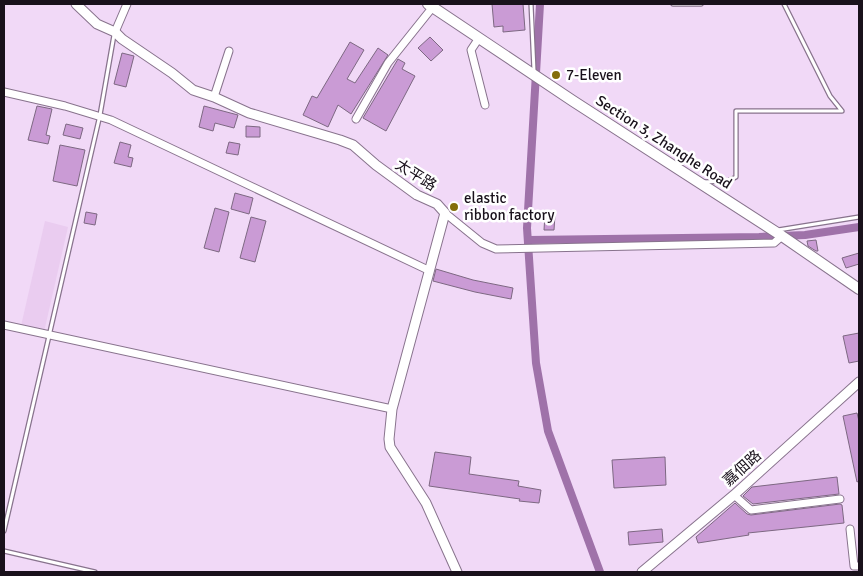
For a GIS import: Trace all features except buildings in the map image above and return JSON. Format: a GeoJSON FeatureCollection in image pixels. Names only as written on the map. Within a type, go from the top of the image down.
{"type":"FeatureCollection","features":[{"type":"Feature","properties":{"kind":"main road","name":"Section 3, Zhanghe Road"},"geometry":{"type":"LineString","coordinates":[[430,6],[782,236],[859,289]]}},
{"type":"Feature","properties":{"kind":"street","name":"太平路"},"geometry":{"type":"LineString","coordinates":[[76,4],[96,24],[115,32],[193,90],[214,97],[249,113],[353,145],[376,166],[417,195],[437,204],[445,213]]}},
{"type":"Feature","properties":{"kind":"street"},"geometry":{"type":"LineString","coordinates":[[115,32],[127,4]]}},
{"type":"Feature","properties":{"kind":"street"},"geometry":{"type":"LineString","coordinates":[[356,119],[388,63],[430,6]]}},
{"type":"Feature","properties":{"kind":"street"},"geometry":{"type":"LineString","coordinates":[[479,38],[471,50],[485,105]]}},
{"type":"Feature","properties":{"kind":"street"},"geometry":{"type":"LineString","coordinates":[[214,97],[229,51]]}},
{"type":"Feature","properties":{"kind":"street"},"geometry":{"type":"LineString","coordinates":[[4,92],[100,115],[428,270]]}},
{"type":"Feature","properties":{"kind":"street"},"geometry":{"type":"LineString","coordinates":[[457,572],[426,504],[390,447],[389,439],[392,409],[428,270],[445,213],[482,243],[496,249],[774,243],[782,236]]}},
{"type":"Feature","properties":{"kind":"street"},"geometry":{"type":"LineString","coordinates":[[4,325],[392,409]]}},
{"type":"Feature","properties":{"kind":"street","name":"嘉佃路"},"geometry":{"type":"LineString","coordinates":[[642,572],[734,494],[859,382]]}},
{"type":"Feature","properties":{"kind":"street"},"geometry":{"type":"LineString","coordinates":[[734,494],[751,510],[840,500]]}},
{"type":"Feature","properties":{"kind":"street"},"geometry":{"type":"LineString","coordinates":[[850,529],[854,566],[859,566]]}},
{"type":"Feature","properties":{"kind":"lane"},"geometry":{"type":"LineString","coordinates":[[531,4],[534,75]]}},
{"type":"Feature","properties":{"kind":"lane"},"geometry":{"type":"LineString","coordinates":[[672,4],[701,4]]}},
{"type":"Feature","properties":{"kind":"lane"},"geometry":{"type":"LineString","coordinates":[[698,182],[728,181],[736,177],[736,111],[842,111],[830,96],[784,4]]}},
{"type":"Feature","properties":{"kind":"lane"},"geometry":{"type":"LineString","coordinates":[[4,531],[100,115],[115,32]]}},
{"type":"Feature","properties":{"kind":"lane"},"geometry":{"type":"LineString","coordinates":[[772,230],[859,218]]}},
{"type":"Feature","properties":{"kind":"lane"},"geometry":{"type":"LineString","coordinates":[[4,551],[95,572]]}},
{"type":"Feature","properties":{"kind":"shaded area"},"geometry":{"type":"Polygon","coordinates":[[[45,221],[68,227],[44,332],[21,326],[45,221]]]}},
{"type":"Feature","properties":{"kind":"waterway"},"geometry":{"type":"LineString","coordinates":[[540,4],[527,228],[536,363],[548,431],[600,572]]}},
{"type":"Feature","properties":{"kind":"waterway"},"geometry":{"type":"LineString","coordinates":[[528,240],[759,237],[805,235],[859,227]]}},
{"type":"Feature","properties":{"kind":"place","name":"7-Eleven"},"geometry":{"type":"Point","coordinates":[556,75]}},
{"type":"Feature","properties":{"kind":"place","name":"elastic ribbon factory"},"geometry":{"type":"Point","coordinates":[454,207]}}]}
